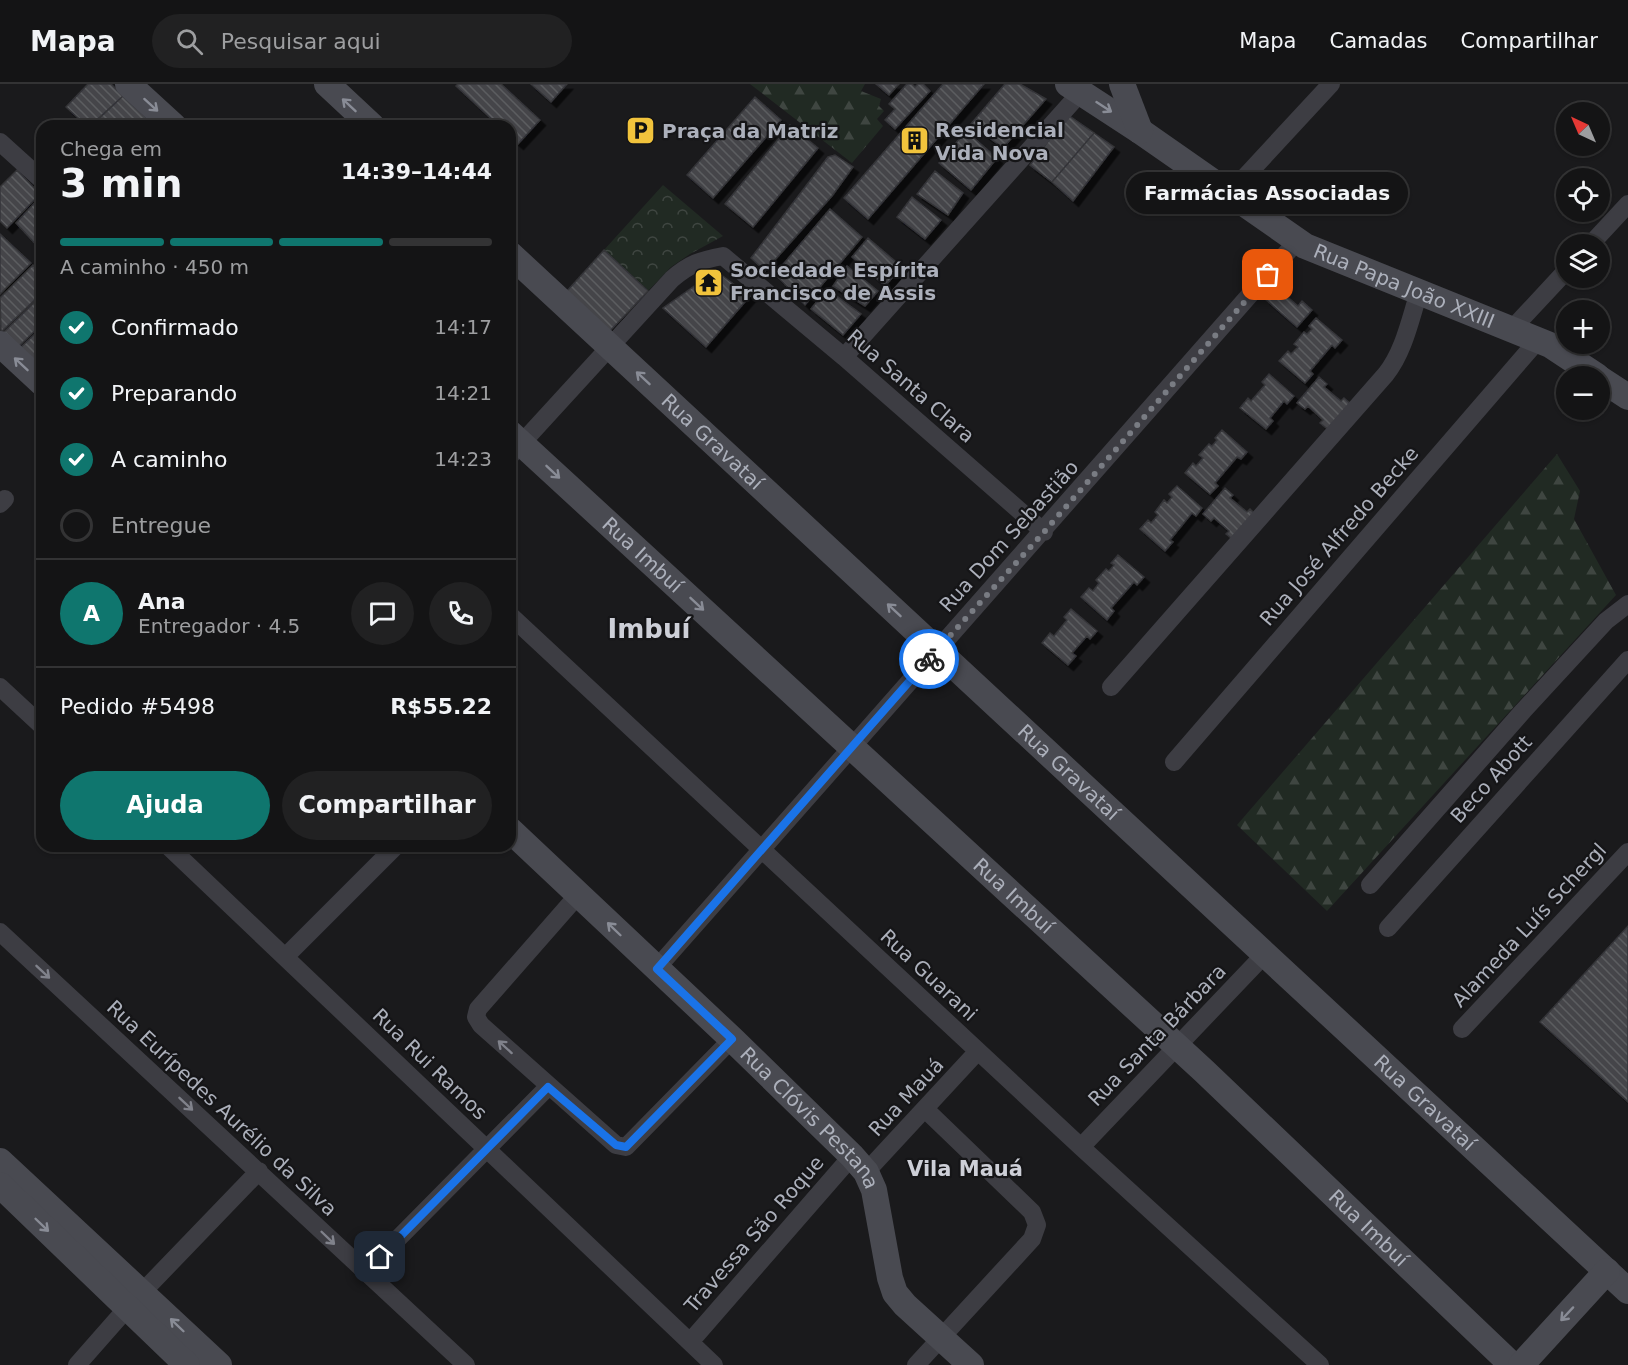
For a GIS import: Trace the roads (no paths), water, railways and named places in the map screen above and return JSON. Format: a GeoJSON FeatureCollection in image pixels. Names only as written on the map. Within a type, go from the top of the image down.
{"type":"FeatureCollection","features":[{"type":"Feature","properties":{"kind":"street"},"geometry":{"type":"LineString","coordinates":[[128,84],[167,120]]}},
{"type":"Feature","properties":{"kind":"street"},"geometry":{"type":"LineString","coordinates":[[327,84],[366,120]]}},
{"type":"Feature","properties":{"kind":"street"},"geometry":{"type":"LineString","coordinates":[[1122,84],[1140,131]]}},
{"type":"Feature","properties":{"kind":"street"},"geometry":{"type":"LineString","coordinates":[[1230,193],[1331,84]]}},
{"type":"Feature","properties":{"kind":"street"},"geometry":{"type":"LineString","coordinates":[[844,357],[1075,88]]}},
{"type":"Feature","properties":{"kind":"street","name":"Rua Papa João XXIII"},"geometry":{"type":"LineString","coordinates":[[1075,88],[1305,246],[1550,345],[1582,366]]}},
{"type":"Feature","properties":{"kind":"street"},"geometry":{"type":"LineString","coordinates":[[0,141],[36,174]]}},
{"type":"Feature","properties":{"kind":"street"},"geometry":{"type":"LineString","coordinates":[[1600,234],[1628,204]]}},
{"type":"Feature","properties":{"kind":"street","name":"Rua Dom Sebastião"},"geometry":{"type":"LineString","coordinates":[[657,969],[937,650],[1044,532],[1298,240]]}},
{"type":"Feature","properties":{"kind":"street","name":"Rua Santa Clara"},"geometry":{"type":"LineString","coordinates":[[611,348],[672,279],[684,269],[702,260],[723,256],[844,357],[1044,532]]}},
{"type":"Feature","properties":{"kind":"street","name":"Rua Gravataí"},"geometry":{"type":"LineString","coordinates":[[516,260],[1628,1291]]}},
{"type":"Feature","properties":{"kind":"street"},"geometry":{"type":"LineString","coordinates":[[1512,329],[1556,282]]}},
{"type":"Feature","properties":{"kind":"street"},"geometry":{"type":"LineString","coordinates":[[1111,687],[1386,374],[1401,348],[1419,292]]}},
{"type":"Feature","properties":{"kind":"street","name":"Rua José Alfredo Becke"},"geometry":{"type":"LineString","coordinates":[[1174,762],[1538,340]]}},
{"type":"Feature","properties":{"kind":"street"},"geometry":{"type":"LineString","coordinates":[[0,344],[36,377]]}},
{"type":"Feature","properties":{"kind":"street"},"geometry":{"type":"LineString","coordinates":[[516,442],[611,348]]}},
{"type":"Feature","properties":{"kind":"street","name":"Rua Papa João XXIII"},"geometry":{"type":"LineString","coordinates":[[1610,385],[1628,397]]}},
{"type":"Feature","properties":{"kind":"street","name":"Rua Imbuí"},"geometry":{"type":"LineString","coordinates":[[516,446],[852,747],[1177,1046],[1512,1365]]}},
{"type":"Feature","properties":{"kind":"street"},"geometry":{"type":"LineString","coordinates":[[1370,885],[1538,694],[1606,621],[1628,604]]}},
{"type":"Feature","properties":{"kind":"street","name":"Rua Guarani"},"geometry":{"type":"LineString","coordinates":[[516,621],[1081,1147],[1320,1365]]}},
{"type":"Feature","properties":{"kind":"street","name":"Beco Abott"},"geometry":{"type":"LineString","coordinates":[[1388,928],[1628,660]]}},
{"type":"Feature","properties":{"kind":"street"},"geometry":{"type":"LineString","coordinates":[[0,687],[36,714]]}},
{"type":"Feature","properties":{"kind":"street","name":"Rua Clóvis Pestana"},"geometry":{"type":"LineString","coordinates":[[516,836],[732,1039],[859,1164],[874,1190],[890,1278],[895,1293],[904,1305],[971,1365]]}},
{"type":"Feature","properties":{"kind":"street","name":"Rua Rui Ramos"},"geometry":{"type":"LineString","coordinates":[[174,852],[714,1365]]}},
{"type":"Feature","properties":{"kind":"street"},"geometry":{"type":"LineString","coordinates":[[285,957],[390,852]]}},
{"type":"Feature","properties":{"kind":"street","name":"Alameda Luís Schergl"},"geometry":{"type":"LineString","coordinates":[[1462,1029],[1628,852]]}},
{"type":"Feature","properties":{"kind":"street"},"geometry":{"type":"LineString","coordinates":[[578,895],[478,1009],[476,1017],[481,1025],[548,1087],[616,1145],[626,1147],[732,1039]]}},
{"type":"Feature","properties":{"kind":"street","name":"Rua Eurípedes Aurélio da Silva"},"geometry":{"type":"LineString","coordinates":[[0,932],[466,1365]]}},
{"type":"Feature","properties":{"kind":"street","name":"Rua Santa Bárbara"},"geometry":{"type":"LineString","coordinates":[[1081,1147],[1265,954]]}},
{"type":"Feature","properties":{"kind":"street","name":"Rua Mauá"},"geometry":{"type":"LineString","coordinates":[[859,1164],[925,1109],[978,1051]]}},
{"type":"Feature","properties":{"kind":"street"},"geometry":{"type":"LineString","coordinates":[[365,1272],[548,1087]]}},
{"type":"Feature","properties":{"kind":"street"},"geometry":{"type":"LineString","coordinates":[[916,1365],[1032,1239],[1037,1225],[1032,1212],[925,1109]]}},
{"type":"Feature","properties":{"kind":"street"},"geometry":{"type":"LineString","coordinates":[[0,1161],[11,1197],[219,1365]]}},
{"type":"Feature","properties":{"kind":"street","name":"Travessa São Roque"},"geometry":{"type":"LineString","coordinates":[[690,1342],[859,1164]]}},
{"type":"Feature","properties":{"kind":"street"},"geometry":{"type":"LineString","coordinates":[[77,1365],[259,1171]]}},
{"type":"Feature","properties":{"kind":"street"},"geometry":{"type":"LineString","coordinates":[[1521,1365],[1607,1271]]}},
{"type":"Feature","properties":{"kind":"street"},"geometry":{"type":"LineString","coordinates":[[136,1300],[187,1365]]}},
{"type":"Feature","properties":{"kind":"place","name":"Praça da Matriz"},"geometry":{"type":"Point","coordinates":[641,131]}},
{"type":"Feature","properties":{"kind":"place","name":"Residencial Vida Nova"},"geometry":{"type":"Point","coordinates":[914,141]}},
{"type":"Feature","properties":{"kind":"place","name":"Farmácias Associadas"},"geometry":{"type":"Point","coordinates":[1268,275]}},
{"type":"Feature","properties":{"kind":"place","name":"Sociedade Espírita Francisco de Assis"},"geometry":{"type":"Point","coordinates":[709,282]}},
{"type":"Feature","properties":{"kind":"district","name":"Imbuí"},"geometry":{"type":"Point","coordinates":[649,629]}},
{"type":"Feature","properties":{"kind":"district","name":"Vila Mauá"},"geometry":{"type":"Point","coordinates":[965,1169]}}]}
